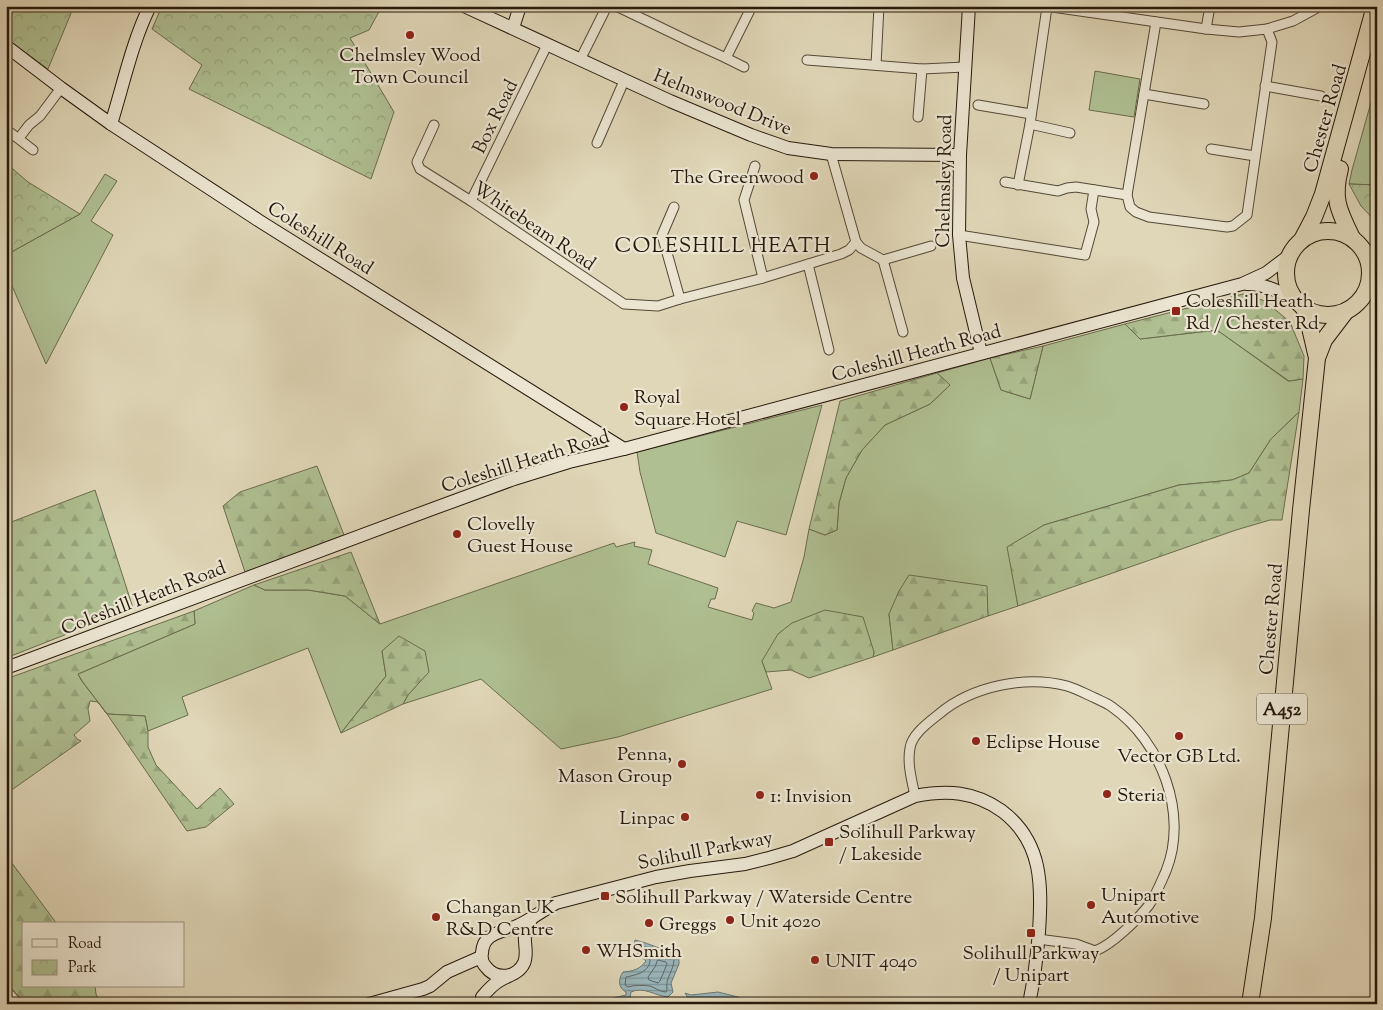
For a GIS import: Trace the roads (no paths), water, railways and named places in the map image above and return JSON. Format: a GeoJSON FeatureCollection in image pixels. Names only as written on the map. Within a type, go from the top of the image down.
{"type":"FeatureCollection","features":[{"type":"Feature","properties":{"kind":"highway","name":"Chester Road"},"geometry":{"type":"LineString","coordinates":[[1304,238],[1323,194],[1376,6]]}},
{"type":"Feature","properties":{"kind":"highway","name":"Chester Road"},"geometry":{"type":"LineString","coordinates":[[1357,243],[1337,204],[1337,182],[1377,28]]}},
{"type":"Feature","properties":{"kind":"highway"},"geometry":{"type":"LineString","coordinates":[[1322,231],[1338,232],[1357,243],[1367,258],[1372,286],[1354,306],[1336,314],[1313,312],[1300,304],[1290,292],[1286,280],[1286,267],[1290,255],[1304,238],[1322,231]]}},
{"type":"Feature","properties":{"kind":"highway","name":"Chester Road"},"geometry":{"type":"LineString","coordinates":[[1300,304],[1310,327],[1317,358]]}},
{"type":"Feature","properties":{"kind":"highway","name":"Chester Road"},"geometry":{"type":"LineString","coordinates":[[1250,1004],[1263,918],[1317,358],[1324,340],[1346,311]]}},
{"type":"Feature","properties":{"kind":"street"},"geometry":{"type":"LineString","coordinates":[[111,124],[134,47],[150,6]]}},
{"type":"Feature","properties":{"kind":"street","name":"Helmswood Drive"},"geometry":{"type":"LineString","coordinates":[[464,6],[670,101],[781,146],[831,154],[960,155]]}},
{"type":"Feature","properties":{"kind":"street"},"geometry":{"type":"LineString","coordinates":[[513,28],[520,6]]}},
{"type":"Feature","properties":{"kind":"street"},"geometry":{"type":"LineString","coordinates":[[580,60],[608,6]]}},
{"type":"Feature","properties":{"kind":"street"},"geometry":{"type":"LineString","coordinates":[[616,6],[744,67]]}},
{"type":"Feature","properties":{"kind":"street"},"geometry":{"type":"LineString","coordinates":[[726,58],[752,6]]}},
{"type":"Feature","properties":{"kind":"street"},"geometry":{"type":"LineString","coordinates":[[876,65],[879,6]]}},
{"type":"Feature","properties":{"kind":"street","name":"Chelmsley Road"},"geometry":{"type":"LineString","coordinates":[[969,6],[960,155],[958,235],[963,278],[981,353]]}},
{"type":"Feature","properties":{"kind":"street"},"geometry":{"type":"LineString","coordinates":[[1018,185],[1030,124],[1046,6],[1093,9],[1156,22],[1239,32],[1267,29],[1293,21],[1319,6]]}},
{"type":"Feature","properties":{"kind":"street"},"geometry":{"type":"LineString","coordinates":[[1206,29],[1210,6]]}},
{"type":"Feature","properties":{"kind":"street"},"geometry":{"type":"LineString","coordinates":[[1156,22],[1128,195],[1130,207],[1136,212],[1149,217],[1227,227],[1233,226],[1247,215],[1272,42],[1267,29]]}},
{"type":"Feature","properties":{"kind":"street","name":"Box Road"},"geometry":{"type":"LineString","coordinates":[[471,201],[547,45]]}},
{"type":"Feature","properties":{"kind":"street","name":"Coleshill Road"},"geometry":{"type":"LineString","coordinates":[[6,46],[111,124],[262,222],[624,449]]}},
{"type":"Feature","properties":{"kind":"street"},"geometry":{"type":"LineString","coordinates":[[807,60],[922,69],[965,68]]}},
{"type":"Feature","properties":{"kind":"street"},"geometry":{"type":"LineString","coordinates":[[918,117],[922,69]]}},
{"type":"Feature","properties":{"kind":"street","name":"Helmswood Drive"},"geometry":{"type":"LineString","coordinates":[[597,143],[624,80]]}},
{"type":"Feature","properties":{"kind":"street"},"geometry":{"type":"LineString","coordinates":[[1265,86],[1321,96]]}},
{"type":"Feature","properties":{"kind":"street"},"geometry":{"type":"LineString","coordinates":[[33,150],[15,136],[40,116],[61,88]]}},
{"type":"Feature","properties":{"kind":"street"},"geometry":{"type":"LineString","coordinates":[[1144,94],[1204,104]]}},
{"type":"Feature","properties":{"kind":"street"},"geometry":{"type":"LineString","coordinates":[[978,104],[1031,114]]}},
{"type":"Feature","properties":{"kind":"street"},"geometry":{"type":"LineString","coordinates":[[1030,124],[1070,133]]}},
{"type":"Feature","properties":{"kind":"street","name":"Whitebeam Road"},"geometry":{"type":"LineString","coordinates":[[434,125],[417,162],[418,167],[624,304],[658,306],[763,278],[849,250],[856,242]]}},
{"type":"Feature","properties":{"kind":"street"},"geometry":{"type":"LineString","coordinates":[[1211,149],[1256,156]]}},
{"type":"Feature","properties":{"kind":"street"},"geometry":{"type":"LineString","coordinates":[[831,154],[856,242],[860,248],[883,260],[932,246]]}},
{"type":"Feature","properties":{"kind":"street"},"geometry":{"type":"LineString","coordinates":[[755,166],[744,200],[763,278]]}},
{"type":"Feature","properties":{"kind":"street"},"geometry":{"type":"LineString","coordinates":[[1005,182],[1058,191],[1076,187],[1128,195]]}},
{"type":"Feature","properties":{"kind":"street"},"geometry":{"type":"LineString","coordinates":[[958,235],[1086,255],[1094,222],[1091,209],[1094,190]]}},
{"type":"Feature","properties":{"kind":"street"},"geometry":{"type":"LineString","coordinates":[[674,207],[662,235],[680,299]]}},
{"type":"Feature","properties":{"kind":"street"},"geometry":{"type":"LineString","coordinates":[[1357,243],[1377,258]]}},
{"type":"Feature","properties":{"kind":"street","name":"Coleshill Heath Road"},"geometry":{"type":"LineString","coordinates":[[6,668],[435,508],[569,462],[1242,284],[1266,274],[1290,255]]}},
{"type":"Feature","properties":{"kind":"street"},"geometry":{"type":"LineString","coordinates":[[883,260],[902,332]]}},
{"type":"Feature","properties":{"kind":"street"},"geometry":{"type":"LineString","coordinates":[[808,264],[829,350]]}},
{"type":"Feature","properties":{"kind":"street","name":"Coleshill Heath Road"},"geometry":{"type":"LineString","coordinates":[[1242,284],[1258,284],[1269,287],[1300,304]]}},
{"type":"Feature","properties":{"kind":"street"},"geometry":{"type":"LineString","coordinates":[[915,796],[909,760],[912,741],[944,710],[960,699],[989,687],[1038,682],[1067,686],[1111,706],[1134,727],[1152,750],[1161,766],[1173,806],[1173,836],[1168,866],[1149,904],[1124,931],[1103,948],[1095,951],[1076,944],[1038,939]]}},
{"type":"Feature","properties":{"kind":"street","name":"Solihull Parkway"},"geometry":{"type":"LineString","coordinates":[[506,931],[556,903],[655,877],[745,864],[793,850],[915,796],[950,792],[976,797],[997,808],[1015,824],[1030,844],[1038,866],[1041,899],[1038,939],[1029,1004]]}},
{"type":"Feature","properties":{"kind":"street"},"geometry":{"type":"LineString","coordinates":[[481,1000],[495,984],[517,972],[522,967],[526,956],[526,928],[532,918]]}},
{"type":"Feature","properties":{"kind":"street"},"geometry":{"type":"LineString","coordinates":[[481,1000],[485,983],[482,960],[484,942],[495,933],[506,931],[517,935],[522,940],[526,949]]}},
{"type":"Feature","properties":{"kind":"street"},"geometry":{"type":"LineString","coordinates":[[482,960],[492,973],[498,976],[510,975]]}},
{"type":"Feature","properties":{"kind":"street"},"geometry":{"type":"LineString","coordinates":[[369,1004],[423,989],[430,986],[447,972],[482,960]]}},
{"type":"Feature","properties":{"kind":"street"},"geometry":{"type":"LineString","coordinates":[[6,990],[18,1004]]}},
{"type":"Feature","properties":{"kind":"water"},"geometry":{"type":"Polygon","coordinates":[[[635,940],[670,951],[679,956],[679,964],[671,983],[673,992],[668,997],[636,990],[631,992],[630,997],[636,1004],[605,1004],[613,998],[626,995],[620,983],[623,972],[636,969],[646,961],[633,950],[635,940]]]}},
{"type":"Feature","properties":{"kind":"water"},"geometry":{"type":"Polygon","coordinates":[[[718,992],[738,997],[749,1004],[700,1004],[688,998],[685,993],[691,995],[718,992]]]}},
{"type":"Feature","properties":{"kind":"place","name":"Chelmsley Wood Town Council"},"geometry":{"type":"Point","coordinates":[410,35]}},
{"type":"Feature","properties":{"kind":"place","name":"The Greenwood"},"geometry":{"type":"Point","coordinates":[814,176]}},
{"type":"Feature","properties":{"kind":"place","name":"Coleshill Heath Rd / Chester Rd"},"geometry":{"type":"Point","coordinates":[1176,311]}},
{"type":"Feature","properties":{"kind":"place","name":"Royal Square Hotel"},"geometry":{"type":"Point","coordinates":[624,407]}},
{"type":"Feature","properties":{"kind":"place","name":"Clovelly Guest House"},"geometry":{"type":"Point","coordinates":[457,534]}},
{"type":"Feature","properties":{"kind":"place","name":"Vector GB Ltd."},"geometry":{"type":"Point","coordinates":[1179,736]}},
{"type":"Feature","properties":{"kind":"place","name":"Eclipse House"},"geometry":{"type":"Point","coordinates":[976,741]}},
{"type":"Feature","properties":{"kind":"place","name":"Penna, Mason Group"},"geometry":{"type":"Point","coordinates":[682,764]}},
{"type":"Feature","properties":{"kind":"place","name":"Steria"},"geometry":{"type":"Point","coordinates":[1107,794]}},
{"type":"Feature","properties":{"kind":"place","name":"1: Invision"},"geometry":{"type":"Point","coordinates":[760,795]}},
{"type":"Feature","properties":{"kind":"place","name":"Linpac"},"geometry":{"type":"Point","coordinates":[685,817]}},
{"type":"Feature","properties":{"kind":"place","name":"Solihull Parkway / Lakeside"},"geometry":{"type":"Point","coordinates":[829,842]}},
{"type":"Feature","properties":{"kind":"place","name":"Solihull Parkway / Waterside Centre"},"geometry":{"type":"Point","coordinates":[605,896]}},
{"type":"Feature","properties":{"kind":"place","name":"Unipart Automotive"},"geometry":{"type":"Point","coordinates":[1091,905]}},
{"type":"Feature","properties":{"kind":"place","name":"Changan UK R&D Centre"},"geometry":{"type":"Point","coordinates":[436,917]}},
{"type":"Feature","properties":{"kind":"place","name":"Unit 4020"},"geometry":{"type":"Point","coordinates":[730,920]}},
{"type":"Feature","properties":{"kind":"place","name":"Greggs"},"geometry":{"type":"Point","coordinates":[649,923]}},
{"type":"Feature","properties":{"kind":"place","name":"Solihull Parkway / Unipart"},"geometry":{"type":"Point","coordinates":[1031,933]}},
{"type":"Feature","properties":{"kind":"place","name":"WHSmith"},"geometry":{"type":"Point","coordinates":[586,950]}},
{"type":"Feature","properties":{"kind":"place","name":"UNIT 4040"},"geometry":{"type":"Point","coordinates":[815,960]}},
{"type":"Feature","properties":{"kind":"district","name":"COLESHILL HEATH"},"geometry":{"type":"Point","coordinates":[723,245]}}]}
